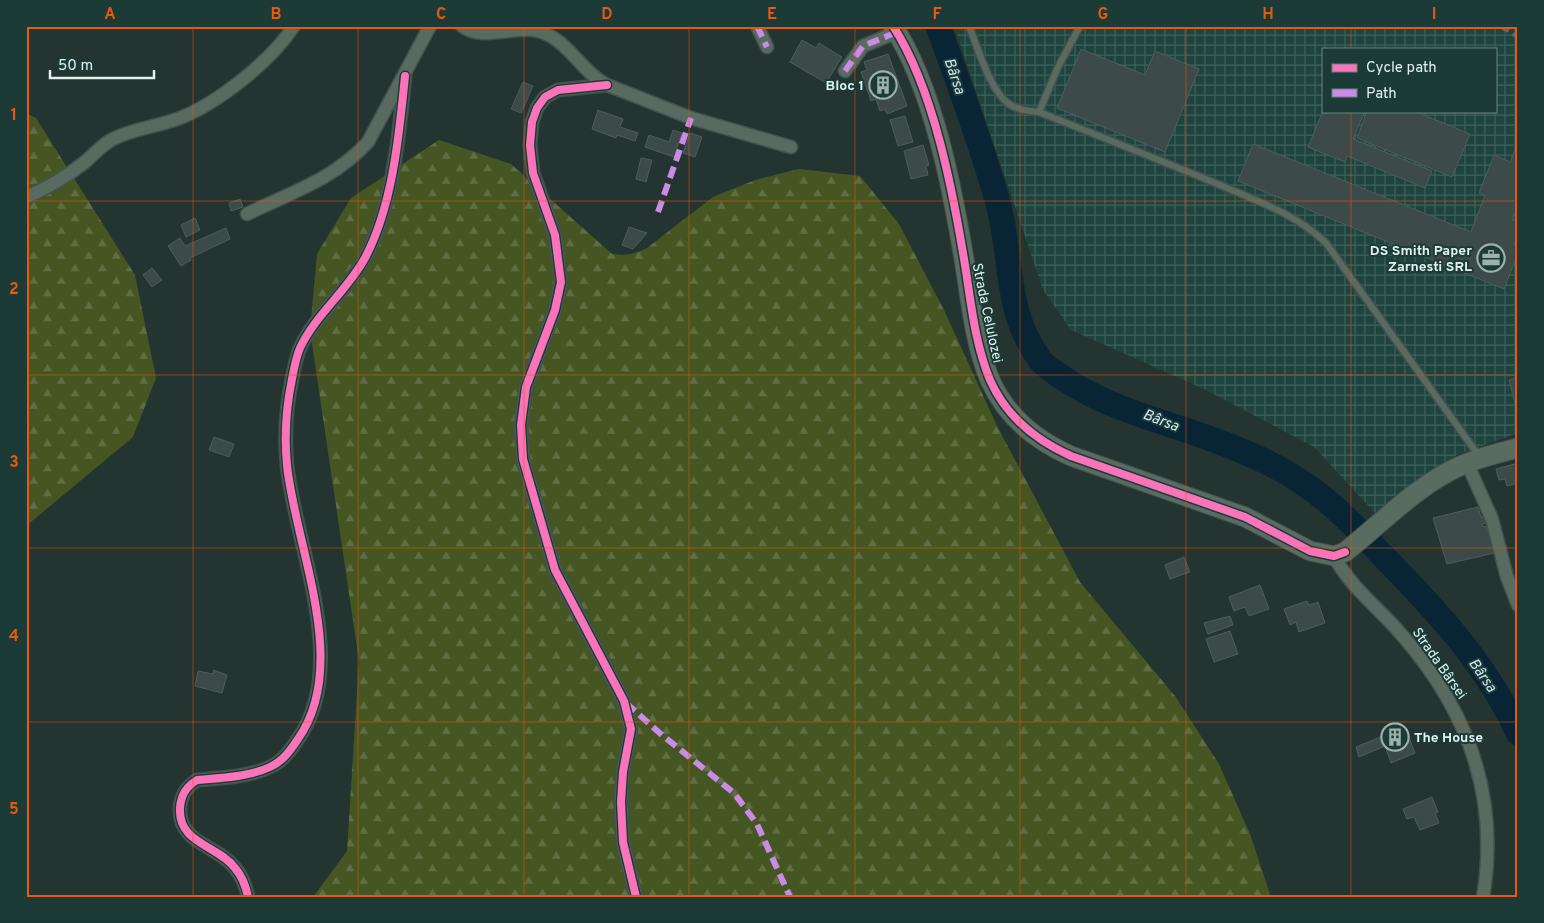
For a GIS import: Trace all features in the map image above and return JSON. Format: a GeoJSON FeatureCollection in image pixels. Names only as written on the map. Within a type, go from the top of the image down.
{"type":"FeatureCollection","features":[{"type":"Feature","properties":{"kind":"street"},"geometry":{"type":"LineString","coordinates":[[26,197],[48,189],[108,142],[126,132],[178,119],[204,108],[270,55],[294,26]]}},
{"type":"Feature","properties":{"kind":"street"},"geometry":{"type":"LineString","coordinates":[[247,214],[333,174],[355,156],[368,142],[405,76],[430,26]]}},
{"type":"Feature","properties":{"kind":"street"},"geometry":{"type":"LineString","coordinates":[[462,26],[467,30],[487,32],[523,29],[546,33],[556,38],[592,76],[607,85],[691,118],[791,147]]}},
{"type":"Feature","properties":{"kind":"street"},"geometry":{"type":"LineString","coordinates":[[757,26],[767,47]]}},
{"type":"Feature","properties":{"kind":"street"},"geometry":{"type":"LineString","coordinates":[[845,71],[863,46],[895,28]]}},
{"type":"Feature","properties":{"kind":"street","name":"Strada Celulozei"},"geometry":{"type":"LineString","coordinates":[[895,28],[924,94],[940,143],[955,204],[981,351],[990,380],[1017,421],[1052,448],[1071,456],[1215,505],[1245,517],[1310,551],[1339,554]]}},
{"type":"Feature","properties":{"kind":"street"},"geometry":{"type":"LineString","coordinates":[[248,897],[246,887],[235,867],[212,849],[194,840],[184,829],[180,815],[181,798],[188,786],[197,780],[269,768],[286,756],[303,732],[313,709],[321,643],[316,600],[304,556],[288,474],[285,430],[287,402],[300,348],[320,317],[348,286],[365,257],[379,223],[396,152],[405,76]]}},
{"type":"Feature","properties":{"kind":"street"},"geometry":{"type":"LineString","coordinates":[[607,85],[558,90],[545,97],[537,108],[532,122],[530,145],[533,173],[555,235],[561,282],[556,310],[526,387],[521,425],[522,459],[555,570],[624,701],[631,729],[623,772],[622,826],[623,842],[636,897]]}},
{"type":"Feature","properties":{"kind":"street"},"geometry":{"type":"LineString","coordinates":[[1339,554],[1380,524],[1428,484],[1474,460],[1518,448]]}},
{"type":"Feature","properties":{"kind":"street"},"geometry":{"type":"LineString","coordinates":[[1474,460],[1518,605]]}},
{"type":"Feature","properties":{"kind":"street","name":"Strada Bârsei"},"geometry":{"type":"LineString","coordinates":[[1339,554],[1348,578],[1380,610],[1421,658],[1457,713],[1473,752],[1483,785],[1487,819],[1488,856],[1483,897]]}},
{"type":"Feature","properties":{"kind":"lane"},"geometry":{"type":"LineString","coordinates":[[969,26],[995,86],[1007,103],[1020,109],[1039,112],[1287,214],[1311,229],[1326,243],[1474,460]]}},
{"type":"Feature","properties":{"kind":"lane"},"geometry":{"type":"LineString","coordinates":[[1039,112],[1058,67],[1080,26]]}},
{"type":"Feature","properties":{"kind":"shaded area"},"geometry":{"type":"Polygon","coordinates":[[[954,26],[1518,26],[1518,433],[1457,455],[1375,513],[1314,447],[1204,389],[1071,330],[1043,290],[954,26]]]}},
{"type":"Feature","properties":{"kind":"green space"},"geometry":{"type":"Polygon","coordinates":[[[26,113],[36,118],[135,275],[156,378],[133,437],[26,526],[26,113]]]}},
{"type":"Feature","properties":{"kind":"green space"},"geometry":{"type":"Polygon","coordinates":[[[439,140],[511,164],[612,254],[617,255],[630,254],[647,248],[713,197],[755,180],[799,169],[860,176],[899,224],[944,310],[998,428],[1080,582],[1175,696],[1219,764],[1250,834],[1271,897],[313,897],[347,851],[359,661],[310,330],[317,254],[351,198],[439,140]]]}},
{"type":"Feature","properties":{"kind":"building"},"geometry":{"type":"Polygon","coordinates":[[[802,40],[816,48],[819,43],[842,57],[826,83],[790,62],[802,40]]]}},
{"type":"Feature","properties":{"kind":"building"},"geometry":{"type":"Polygon","coordinates":[[[1081,49],[1145,75],[1155,51],[1199,69],[1165,152],[1057,108],[1081,49]]]}},
{"type":"Feature","properties":{"kind":"building","name":"Bloc 1"},"geometry":{"type":"Polygon","coordinates":[[[888,54],[907,106],[887,114],[885,109],[880,111],[876,99],[871,101],[861,72],[867,70],[864,62],[888,54]]]}},
{"type":"Feature","properties":{"kind":"building"},"geometry":{"type":"Polygon","coordinates":[[[523,82],[533,86],[521,113],[511,109],[523,82]]]}},
{"type":"Feature","properties":{"kind":"building"},"geometry":{"type":"Polygon","coordinates":[[[598,110],[623,119],[620,127],[638,133],[635,141],[617,135],[616,138],[592,129],[598,110]]]}},
{"type":"Feature","properties":{"kind":"building"},"geometry":{"type":"Polygon","coordinates":[[[1323,112],[1365,112],[1353,139],[1432,171],[1425,188],[1347,156],[1345,162],[1308,147],[1323,112]]]}},
{"type":"Feature","properties":{"kind":"building"},"geometry":{"type":"Polygon","coordinates":[[[1367,112],[1416,112],[1470,134],[1452,177],[1357,138],[1367,112]]]}},
{"type":"Feature","properties":{"kind":"building"},"geometry":{"type":"Polygon","coordinates":[[[905,116],[913,142],[898,146],[890,120],[905,116]]]}},
{"type":"Feature","properties":{"kind":"building"},"geometry":{"type":"Polygon","coordinates":[[[673,130],[682,133],[674,157],[645,147],[649,135],[669,142],[673,130]]]}},
{"type":"Feature","properties":{"kind":"building"},"geometry":{"type":"Polygon","coordinates":[[[690,133],[702,137],[695,157],[683,153],[690,133]]]}},
{"type":"Feature","properties":{"kind":"building"},"geometry":{"type":"Polygon","coordinates":[[[1518,142],[1518,206],[1512,219],[1518,221],[1518,234],[1514,244],[1518,246],[1518,253],[1504,289],[1238,181],[1253,144],[1471,232],[1485,195],[1479,193],[1494,155],[1510,162],[1518,142]]]}},
{"type":"Feature","properties":{"kind":"building"},"geometry":{"type":"Polygon","coordinates":[[[923,145],[929,165],[926,166],[928,175],[911,179],[904,151],[923,145]]]}},
{"type":"Feature","properties":{"kind":"building"},"geometry":{"type":"Polygon","coordinates":[[[641,158],[652,160],[646,182],[636,179],[641,158]]]}},
{"type":"Feature","properties":{"kind":"building"},"geometry":{"type":"Polygon","coordinates":[[[240,199],[243,207],[231,211],[229,203],[240,199]]]}},
{"type":"Feature","properties":{"kind":"building"},"geometry":{"type":"Polygon","coordinates":[[[195,218],[200,230],[186,237],[181,225],[195,218]]]}},
{"type":"Feature","properties":{"kind":"building"},"geometry":{"type":"Polygon","coordinates":[[[629,227],[647,233],[633,249],[622,245],[629,227]]]}},
{"type":"Feature","properties":{"kind":"building"},"geometry":{"type":"Polygon","coordinates":[[[226,228],[230,239],[190,258],[191,260],[181,266],[168,246],[180,238],[185,246],[226,228]]]}},
{"type":"Feature","properties":{"kind":"building"},"geometry":{"type":"Polygon","coordinates":[[[152,268],[162,280],[152,287],[143,275],[152,268]]]}},
{"type":"Feature","properties":{"kind":"building"},"geometry":{"type":"Polygon","coordinates":[[[1518,378],[1518,414],[1509,380],[1518,378]]]}},
{"type":"Feature","properties":{"kind":"building"},"geometry":{"type":"Polygon","coordinates":[[[214,437],[234,444],[229,457],[209,450],[214,437]]]}},
{"type":"Feature","properties":{"kind":"building"},"geometry":{"type":"Polygon","coordinates":[[[1518,463],[1518,483],[1507,486],[1505,479],[1499,480],[1496,469],[1518,463]]]}},
{"type":"Feature","properties":{"kind":"building"},"geometry":{"type":"Polygon","coordinates":[[[1478,507],[1481,517],[1485,516],[1487,523],[1482,524],[1483,527],[1491,525],[1498,552],[1447,564],[1433,518],[1478,507]]]}},
{"type":"Feature","properties":{"kind":"building"},"geometry":{"type":"Polygon","coordinates":[[[1184,557],[1190,572],[1170,579],[1165,565],[1184,557]]]}},
{"type":"Feature","properties":{"kind":"building"},"geometry":{"type":"Polygon","coordinates":[[[1260,585],[1269,609],[1249,616],[1245,607],[1234,611],[1229,597],[1260,585]]]}},
{"type":"Feature","properties":{"kind":"building"},"geometry":{"type":"Polygon","coordinates":[[[1307,601],[1309,605],[1318,602],[1325,623],[1299,632],[1296,622],[1290,625],[1284,609],[1307,601]]]}},
{"type":"Feature","properties":{"kind":"building"},"geometry":{"type":"Polygon","coordinates":[[[1230,616],[1233,625],[1208,634],[1204,623],[1230,616]]]}},
{"type":"Feature","properties":{"kind":"building"},"geometry":{"type":"Polygon","coordinates":[[[1230,631],[1238,654],[1214,662],[1206,639],[1230,631]]]}},
{"type":"Feature","properties":{"kind":"building"},"geometry":{"type":"Polygon","coordinates":[[[214,670],[227,675],[222,693],[195,686],[198,671],[213,674],[214,670]]]}},
{"type":"Feature","properties":{"kind":"building","name":"The House"},"geometry":{"type":"Polygon","coordinates":[[[1405,727],[1415,753],[1391,763],[1385,746],[1359,757],[1356,747],[1405,727]]]}},
{"type":"Feature","properties":{"kind":"building"},"geometry":{"type":"Polygon","coordinates":[[[1432,797],[1438,812],[1435,813],[1439,823],[1420,830],[1414,817],[1407,819],[1403,809],[1432,797]]]}},
{"type":"Feature","properties":{"kind":"waterway","name":"Bârsa"},"geometry":{"type":"LineString","coordinates":[[938,26],[977,136],[998,203],[1003,224],[1011,285],[1021,324],[1029,343],[1041,361],[1060,376],[1101,400],[1248,453],[1289,474],[1318,494],[1359,531],[1440,616],[1475,660],[1491,684],[1518,733]]}},
{"type":"Feature","properties":{"kind":"railway"},"geometry":{"type":"LineString","coordinates":[[1500,26],[1518,37]]}},
{"type":"Feature","properties":{"kind":"marked path"},"geometry":{"type":"LineString","coordinates":[[757,26],[767,47]]}},
{"type":"Feature","properties":{"kind":"marked path"},"geometry":{"type":"LineString","coordinates":[[845,71],[863,46],[897,32],[896,29]]}},
{"type":"Feature","properties":{"kind":"marked path"},"geometry":{"type":"LineString","coordinates":[[658,212],[691,118]]}},
{"type":"Feature","properties":{"kind":"marked path"},"geometry":{"type":"LineString","coordinates":[[626,703],[662,735],[734,793],[757,824],[790,897]]}},
{"type":"Feature","properties":{"kind":"cycle path"},"geometry":{"type":"LineString","coordinates":[[893,26],[920,80],[940,142],[948,174],[974,323],[985,366],[997,393],[1013,416],[1045,442],[1071,456],[1245,517],[1310,551],[1334,556],[1345,552]]}},
{"type":"Feature","properties":{"kind":"cycle path"},"geometry":{"type":"LineString","coordinates":[[248,897],[240,874],[228,860],[200,843],[185,829],[181,820],[180,808],[183,795],[197,780],[253,773],[279,762],[298,739],[313,709],[320,676],[320,641],[315,604],[287,465],[286,422],[288,400],[300,348],[314,324],[358,270],[375,237],[393,169],[405,76]]}},
{"type":"Feature","properties":{"kind":"cycle path"},"geometry":{"type":"LineString","coordinates":[[607,85],[558,90],[545,97],[537,108],[532,122],[530,145],[533,173],[555,235],[561,282],[555,310],[526,387],[521,425],[523,459],[555,570],[624,701],[631,729],[623,772],[621,802],[623,842],[636,897]]}},
{"type":"Feature","properties":{"kind":"place","name":"Bloc 1"},"geometry":{"type":"Point","coordinates":[883,85]}},
{"type":"Feature","properties":{"kind":"place","name":"DS Smith Paper Zarnesti SRL"},"geometry":{"type":"Point","coordinates":[1491,258]}},
{"type":"Feature","properties":{"kind":"place","name":"The House"},"geometry":{"type":"Point","coordinates":[1395,737]}}]}
